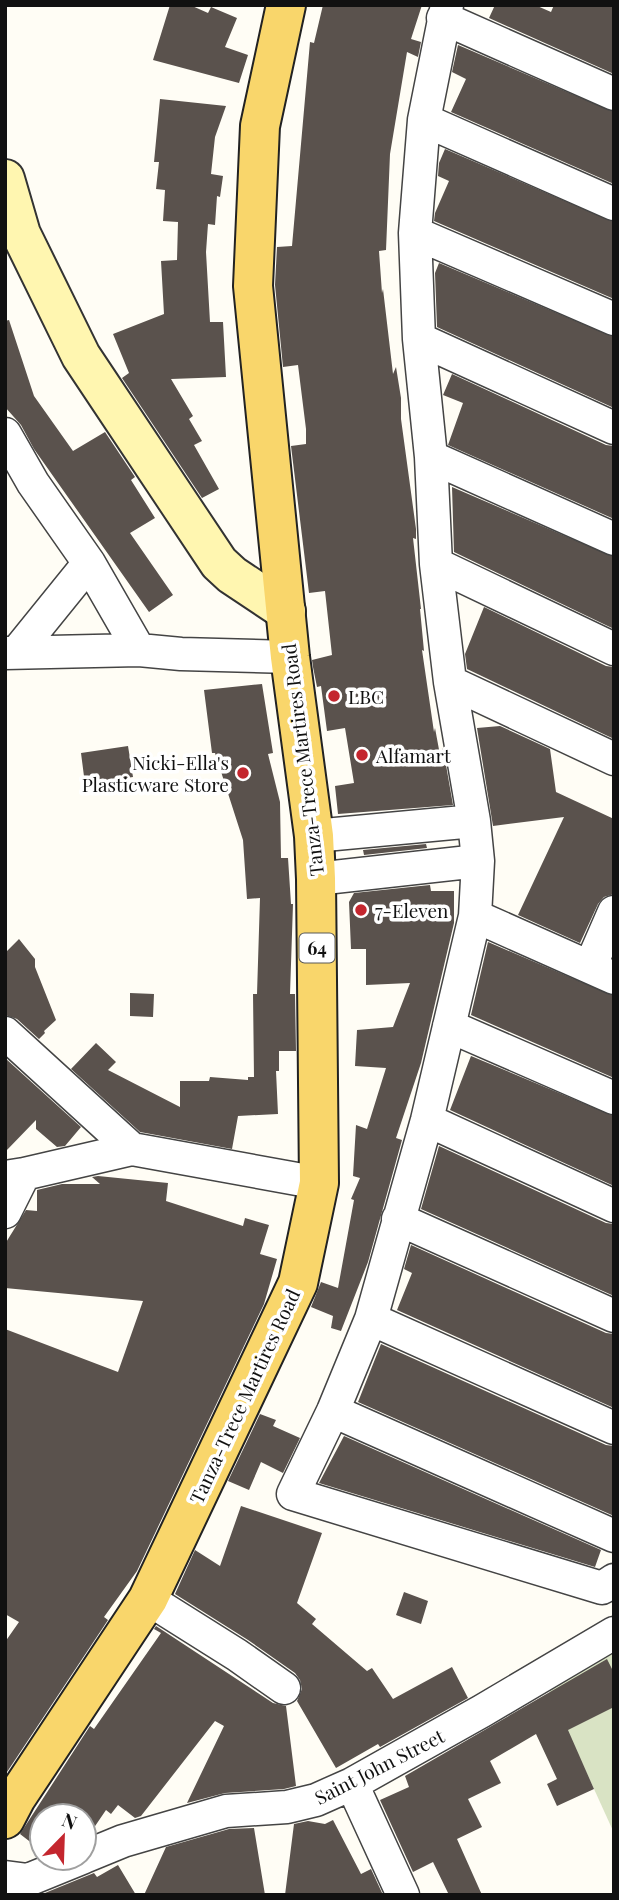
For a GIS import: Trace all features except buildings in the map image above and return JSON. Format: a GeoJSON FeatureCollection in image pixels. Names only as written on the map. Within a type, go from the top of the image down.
{"type":"FeatureCollection","features":[{"type":"Feature","properties":{"kind":"main road","name":"Tanza-Trece Martires Road"},"geometry":{"type":"LineString","coordinates":[[5,1819],[16,1798],[148,1599],[298,1283],[318,1183],[314,836],[290,657],[253,286],[260,126],[286,5]]}},
{"type":"Feature","properties":{"kind":"street"},"geometry":{"type":"LineString","coordinates":[[614,94],[445,11],[424,120],[415,233],[419,339],[431,457],[436,564],[450,682],[474,821],[478,861],[475,916],[427,1120],[371,1319],[333,1411],[293,1494],[602,1588],[614,1580]]}},
{"type":"Feature","properties":{"kind":"street"},"geometry":{"type":"LineString","coordinates":[[424,120],[614,204]]}},
{"type":"Feature","properties":{"kind":"street"},"geometry":{"type":"LineString","coordinates":[[5,179],[21,234],[81,356],[219,564],[286,611]]}},
{"type":"Feature","properties":{"kind":"street"},"geometry":{"type":"LineString","coordinates":[[415,233],[614,319]]}},
{"type":"Feature","properties":{"kind":"street"},"geometry":{"type":"LineString","coordinates":[[419,339],[614,428]]}},
{"type":"Feature","properties":{"kind":"street"},"geometry":{"type":"LineString","coordinates":[[5,434],[13,471],[89,563],[139,650]]}},
{"type":"Feature","properties":{"kind":"street"},"geometry":{"type":"LineString","coordinates":[[431,457],[614,539]]}},
{"type":"Feature","properties":{"kind":"street"},"geometry":{"type":"LineString","coordinates":[[11,653],[89,563]]}},
{"type":"Feature","properties":{"kind":"street"},"geometry":{"type":"LineString","coordinates":[[436,564],[614,649]]}},
{"type":"Feature","properties":{"kind":"street"},"geometry":{"type":"LineString","coordinates":[[11,653],[139,650],[290,657]]}},
{"type":"Feature","properties":{"kind":"street"},"geometry":{"type":"LineString","coordinates":[[450,682],[614,759]]}},
{"type":"Feature","properties":{"kind":"street"},"geometry":{"type":"LineString","coordinates":[[314,836],[474,821]]}},
{"type":"Feature","properties":{"kind":"street"},"geometry":{"type":"LineString","coordinates":[[316,879],[478,861]]}},
{"type":"Feature","properties":{"kind":"street"},"geometry":{"type":"LineString","coordinates":[[475,916],[602,972],[614,912]]}},
{"type":"Feature","properties":{"kind":"street"},"geometry":{"type":"LineString","coordinates":[[449,1026],[614,1098]]}},
{"type":"Feature","properties":{"kind":"street"},"geometry":{"type":"LineString","coordinates":[[5,1033],[132,1149]]}},
{"type":"Feature","properties":{"kind":"street"},"geometry":{"type":"LineString","coordinates":[[427,1120],[614,1206]]}},
{"type":"Feature","properties":{"kind":"street"},"geometry":{"type":"LineString","coordinates":[[5,1212],[15,1176],[132,1149],[318,1183]]}},
{"type":"Feature","properties":{"kind":"street"},"geometry":{"type":"LineString","coordinates":[[398,1219],[614,1316]]}},
{"type":"Feature","properties":{"kind":"street"},"geometry":{"type":"LineString","coordinates":[[371,1319],[614,1428]]}},
{"type":"Feature","properties":{"kind":"street"},"geometry":{"type":"LineString","coordinates":[[333,1411],[614,1536]]}},
{"type":"Feature","properties":{"kind":"street"},"geometry":{"type":"LineString","coordinates":[[148,1599],[284,1688]]}},
{"type":"Feature","properties":{"kind":"street","name":"Saint John Street"},"geometry":{"type":"LineString","coordinates":[[98,1852],[226,1811],[287,1807],[316,1800],[352,1784],[614,1633]]}},
{"type":"Feature","properties":{"kind":"street"},"geometry":{"type":"LineString","coordinates":[[352,1784],[403,1895]]}},
{"type":"Feature","properties":{"kind":"street","name":"Saint John Street"},"geometry":{"type":"LineString","coordinates":[[5,1877],[28,1880],[48,1872]]}},
{"type":"Feature","properties":{"kind":"green space"},"geometry":{"type":"Polygon","coordinates":[[[614,1641],[614,1833],[545,1681],[614,1641]]]}},
{"type":"Feature","properties":{"kind":"place","name":"LBC"},"geometry":{"type":"Point","coordinates":[334,696]}},
{"type":"Feature","properties":{"kind":"place","name":"Alfamart"},"geometry":{"type":"Point","coordinates":[362,755]}},
{"type":"Feature","properties":{"kind":"place","name":"Nicki-Ella's Plasticware Store"},"geometry":{"type":"Point","coordinates":[243,773]}},
{"type":"Feature","properties":{"kind":"place","name":"7-Eleven"},"geometry":{"type":"Point","coordinates":[361,910]}}]}
